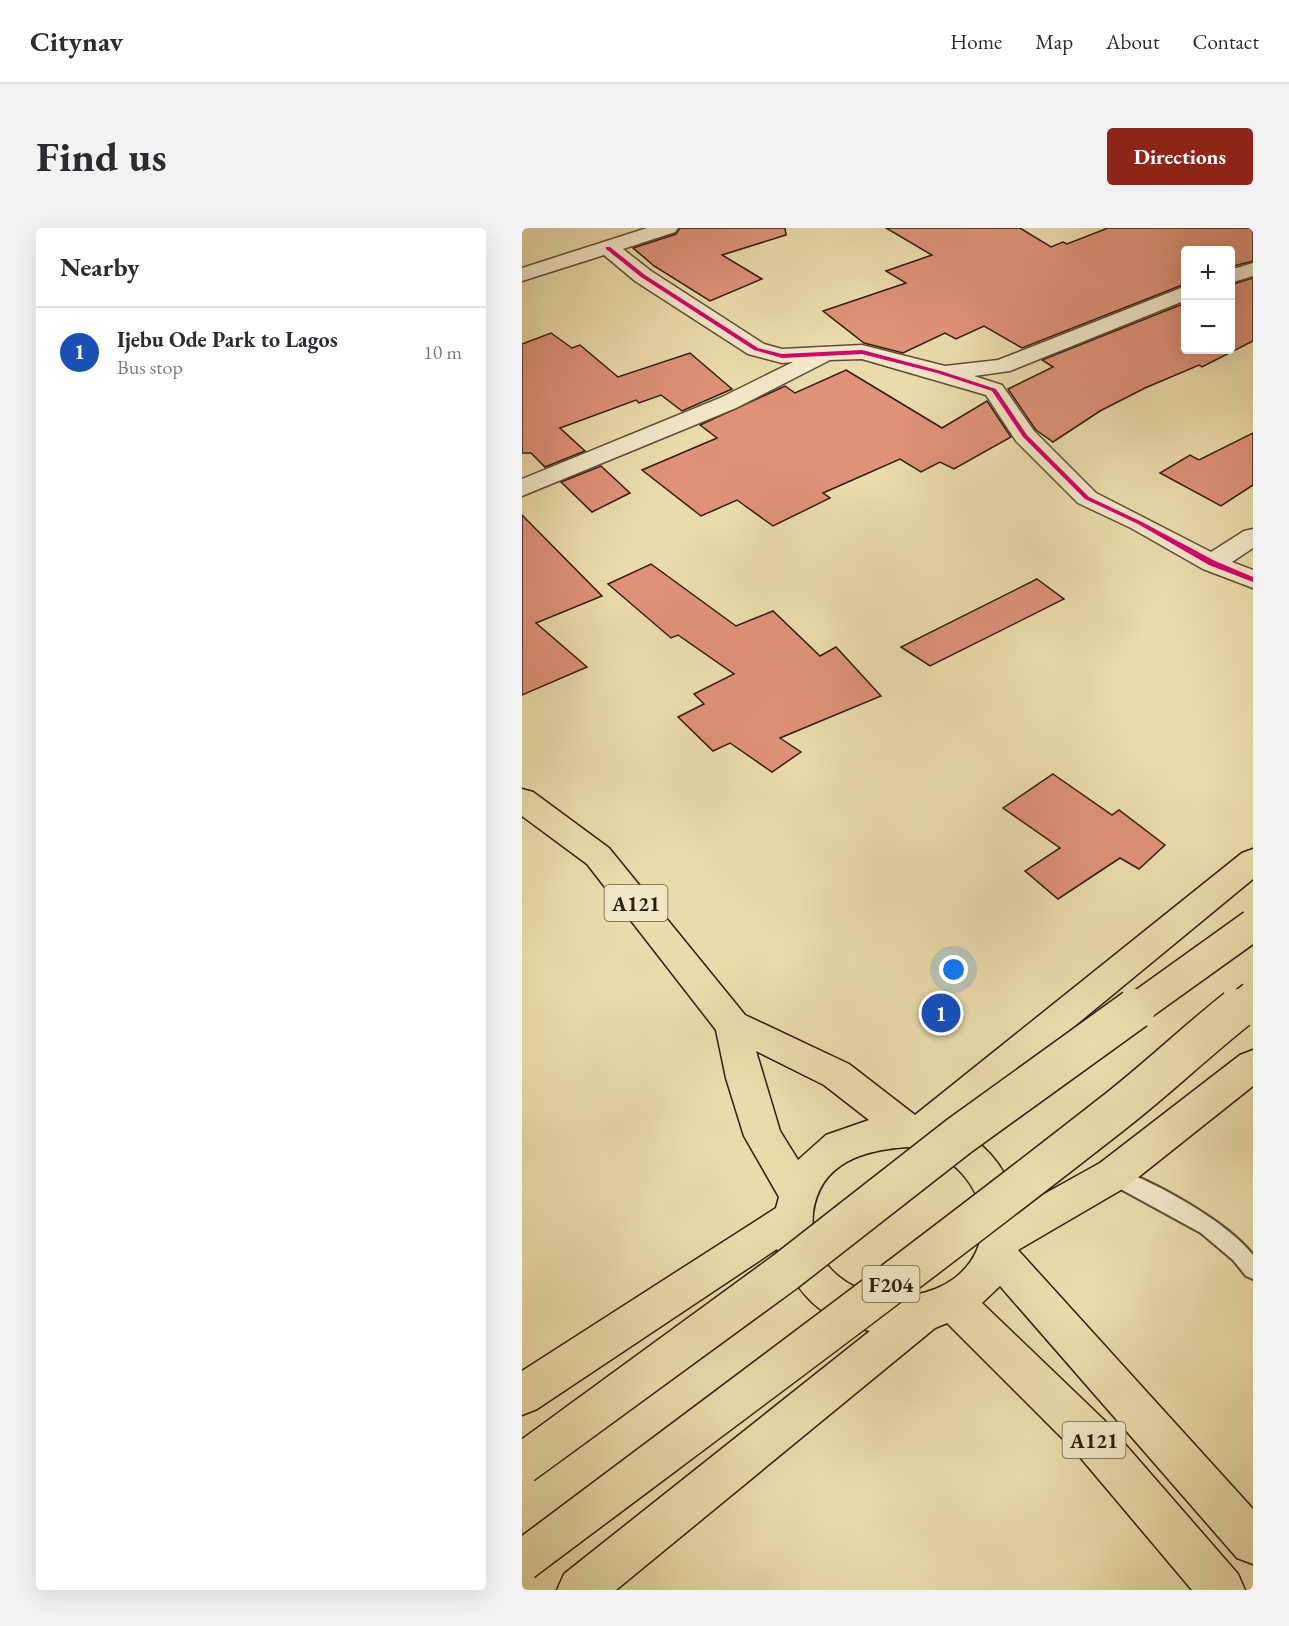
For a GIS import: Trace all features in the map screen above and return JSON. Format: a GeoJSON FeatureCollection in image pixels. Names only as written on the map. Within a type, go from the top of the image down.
{"type":"FeatureCollection","features":[{"type":"Feature","properties":{"kind":"main road","name":"A121"},"geometry":{"type":"LineString","coordinates":[[522,800],[598,856],[733,1025],[792,1052],[850,1083],[914,1132],[960,1149],[990,1179],[998,1197],[1002,1218],[999,1246],[1253,1542]]}},
{"type":"Feature","properties":{"kind":"main road"},"geometry":{"type":"LineString","coordinates":[[914,1132],[1253,861]]}},
{"type":"Feature","properties":{"kind":"main road"},"geometry":{"type":"LineString","coordinates":[[522,1464],[785,1272],[959,1136],[1253,925]]}},
{"type":"Feature","properties":{"kind":"main road","name":"F204"},"geometry":{"type":"LineString","coordinates":[[522,1561],[829,1332],[1097,1126],[1186,1049],[1253,997]]}},
{"type":"Feature","properties":{"kind":"main road","name":"A121"},"geometry":{"type":"LineString","coordinates":[[733,1025],[744,1078],[763,1136],[795,1205],[795,1245],[807,1271],[828,1293],[856,1309],[888,1316],[937,1308],[1089,1435],[1222,1590]]}},
{"type":"Feature","properties":{"kind":"main road"},"geometry":{"type":"LineString","coordinates":[[580,1590],[937,1308],[980,1281],[999,1246],[1113,1175],[1253,1065]]}},
{"type":"Feature","properties":{"kind":"main road","name":"A121"},"geometry":{"type":"LineString","coordinates":[[795,1205],[815,1165],[841,1144],[874,1133],[914,1132]]}},
{"type":"Feature","properties":{"kind":"main road"},"geometry":{"type":"LineString","coordinates":[[522,1395],[795,1205]]}},
{"type":"Feature","properties":{"kind":"street"},"geometry":{"type":"LineString","coordinates":[[522,275],[668,228]]}},
{"type":"Feature","properties":{"kind":"street"},"geometry":{"type":"LineString","coordinates":[[608,248],[643,276],[756,349],[782,356],[831,353],[872,354],[994,390],[1025,436],[1087,498],[1140,523],[1212,563],[1253,580]]}},
{"type":"Feature","properties":{"kind":"street"},"geometry":{"type":"LineString","coordinates":[[1235,275],[1253,269]]}},
{"type":"Feature","properties":{"kind":"street"},"geometry":{"type":"LineString","coordinates":[[939,372],[1002,366],[1181,294]]}},
{"type":"Feature","properties":{"kind":"street"},"geometry":{"type":"LineString","coordinates":[[522,488],[728,403],[831,353]]}},
{"type":"Feature","properties":{"kind":"street"},"geometry":{"type":"LineString","coordinates":[[1212,563],[1253,537]]}},
{"type":"Feature","properties":{"kind":"lane"},"geometry":{"type":"LineString","coordinates":[[1113,1175],[1209,1227],[1246,1260],[1253,1270]]}},
{"type":"Feature","properties":{"kind":"building"},"geometry":{"type":"Polygon","coordinates":[[[680,228],[785,228],[786,235],[722,255],[762,279],[710,301],[654,266],[633,248],[676,234],[680,228]]]}},
{"type":"Feature","properties":{"kind":"building"},"geometry":{"type":"Polygon","coordinates":[[[886,228],[1020,228],[1051,247],[1063,242],[1067,244],[1108,228],[1253,228],[1253,261],[1235,266],[1235,246],[1181,246],[1181,286],[1022,348],[984,326],[956,339],[945,333],[903,353],[864,343],[823,311],[906,283],[886,271],[932,255],[886,228]]]}},
{"type":"Feature","properties":{"kind":"building"},"geometry":{"type":"Polygon","coordinates":[[[1253,278],[1253,341],[1235,350],[1235,300],[1235,283],[1253,278]]]}},
{"type":"Feature","properties":{"kind":"building"},"geometry":{"type":"Polygon","coordinates":[[[1181,305],[1181,354],[1228,354],[1202,367],[1199,365],[1145,388],[1100,411],[1053,442],[1036,430],[1008,389],[1053,367],[1042,360],[1181,305]]]}},
{"type":"Feature","properties":{"kind":"building"},"geometry":{"type":"Polygon","coordinates":[[[551,333],[572,348],[580,345],[618,377],[690,353],[732,389],[682,411],[661,395],[639,403],[636,400],[560,428],[585,451],[545,467],[531,453],[522,453],[522,344],[551,333]]]}},
{"type":"Feature","properties":{"kind":"building"},"geometry":{"type":"Polygon","coordinates":[[[846,370],[942,428],[987,401],[1011,437],[954,469],[940,462],[921,472],[900,459],[823,493],[830,498],[773,526],[737,500],[701,516],[642,470],[717,438],[700,425],[785,386],[795,393],[846,370]]]}},
{"type":"Feature","properties":{"kind":"building"},"geometry":{"type":"Polygon","coordinates":[[[1253,433],[1253,485],[1221,506],[1160,473],[1190,455],[1199,460],[1253,433]]]}},
{"type":"Feature","properties":{"kind":"building"},"geometry":{"type":"Polygon","coordinates":[[[601,466],[630,493],[592,512],[561,482],[601,466]]]}},
{"type":"Feature","properties":{"kind":"building"},"geometry":{"type":"Polygon","coordinates":[[[522,515],[602,596],[536,623],[587,667],[522,695],[522,515]]]}},
{"type":"Feature","properties":{"kind":"building"},"geometry":{"type":"Polygon","coordinates":[[[651,564],[736,626],[773,611],[820,656],[836,647],[881,696],[780,738],[801,752],[772,772],[730,743],[713,751],[678,717],[704,704],[694,694],[734,674],[678,635],[671,638],[608,584],[651,564]]]}},
{"type":"Feature","properties":{"kind":"building"},"geometry":{"type":"Polygon","coordinates":[[[1037,579],[1064,599],[930,666],[901,647],[1037,579]]]}},
{"type":"Feature","properties":{"kind":"building"},"geometry":{"type":"Polygon","coordinates":[[[1053,774],[1112,815],[1119,810],[1165,845],[1139,869],[1120,858],[1058,899],[1025,871],[1060,848],[1003,808],[1053,774]]]}},
{"type":"Feature","properties":{"kind":"cycle path"},"geometry":{"type":"LineString","coordinates":[[608,248],[643,276],[756,349],[782,356],[862,352],[939,372],[994,390],[1025,436],[1087,498],[1140,523],[1212,563],[1253,580]]}},
{"type":"Feature","properties":{"kind":"place","name":"Ijebu Ode Park to Lagos"},"geometry":{"type":"Point","coordinates":[941,1013]}}]}
